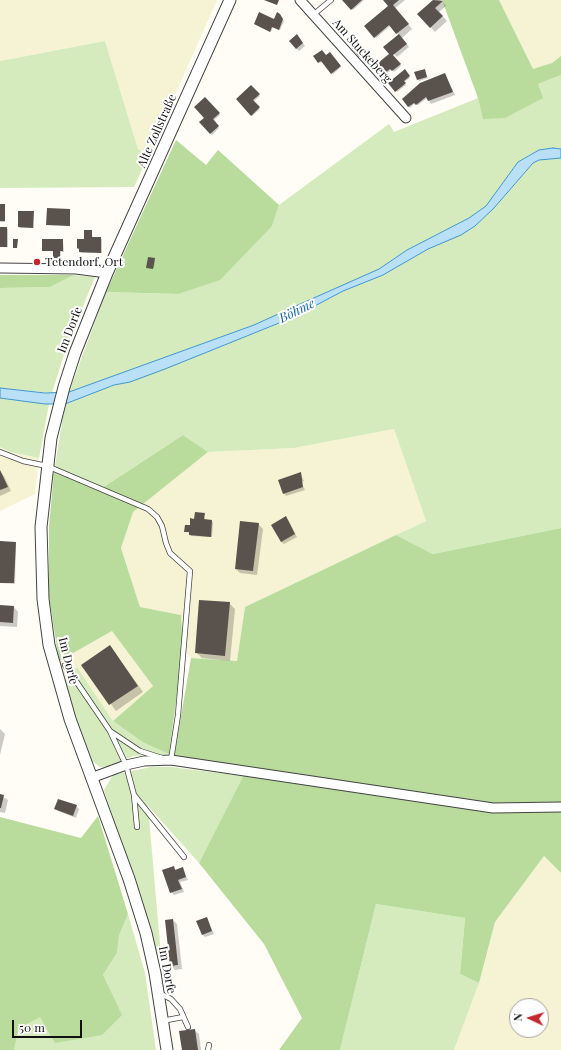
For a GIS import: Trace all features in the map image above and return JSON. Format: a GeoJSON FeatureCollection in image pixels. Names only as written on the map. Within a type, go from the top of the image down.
{"type":"FeatureCollection","features":[{"type":"Feature","properties":{"kind":"street","name":"Alte Zollstraße"},"geometry":{"type":"LineString","coordinates":[[107,273],[230,0]]}},
{"type":"Feature","properties":{"kind":"street","name":"Am Stuckeberg"},"geometry":{"type":"LineString","coordinates":[[300,0],[406,118]]}},
{"type":"Feature","properties":{"kind":"street"},"geometry":{"type":"LineString","coordinates":[[0,268],[76,269],[107,273]]}},
{"type":"Feature","properties":{"kind":"street","name":"Im Dorfe"},"geometry":{"type":"LineString","coordinates":[[107,273],[75,353],[57,412],[47,466],[41,527],[43,599],[49,645],[62,694],[146,933],[158,992],[166,1050]]}},
{"type":"Feature","properties":{"kind":"street"},"geometry":{"type":"LineString","coordinates":[[91,778],[126,765],[144,761],[171,760],[493,808],[561,807]]}},
{"type":"Feature","properties":{"kind":"lane"},"geometry":{"type":"LineString","coordinates":[[313,15],[331,0]]}},
{"type":"Feature","properties":{"kind":"lane"},"geometry":{"type":"LineString","coordinates":[[0,452],[23,461],[47,466],[148,509],[157,517],[162,526],[170,553],[190,572],[178,715],[171,760],[140,751],[110,731]]}},
{"type":"Feature","properties":{"kind":"lane"},"geometry":{"type":"LineString","coordinates":[[65,665],[110,731],[126,765],[134,795],[137,827]]}},
{"type":"Feature","properties":{"kind":"lane"},"geometry":{"type":"LineString","coordinates":[[134,795],[184,857]]}},
{"type":"Feature","properties":{"kind":"lane"},"geometry":{"type":"LineString","coordinates":[[158,992],[171,999],[180,1009],[188,1027]]}},
{"type":"Feature","properties":{"kind":"lane"},"geometry":{"type":"LineString","coordinates":[[162,1021],[184,1017]]}},
{"type":"Feature","properties":{"kind":"shaded area"},"geometry":{"type":"Polygon","coordinates":[[[0,0],[217,0],[148,156],[138,149],[105,41],[0,61],[0,0]]]}},
{"type":"Feature","properties":{"kind":"shaded area"},"geometry":{"type":"Polygon","coordinates":[[[499,0],[561,0],[561,56],[552,63],[533,70],[499,0]]]}},
{"type":"Feature","properties":{"kind":"shaded area"},"geometry":{"type":"Polygon","coordinates":[[[394,429],[426,521],[245,607],[237,661],[191,658],[183,650],[181,615],[140,607],[121,548],[132,512],[208,452],[294,448],[394,429]]]}},
{"type":"Feature","properties":{"kind":"shaded area"},"geometry":{"type":"Polygon","coordinates":[[[0,447],[10,452],[39,458],[35,494],[0,511],[0,447]]]}},
{"type":"Feature","properties":{"kind":"shaded area"},"geometry":{"type":"Polygon","coordinates":[[[112,631],[153,686],[113,721],[77,667],[63,682],[59,661],[112,631]]]}},
{"type":"Feature","properties":{"kind":"shaded area"},"geometry":{"type":"Polygon","coordinates":[[[544,856],[561,873],[561,1050],[454,1050],[479,983],[495,922],[544,856]]]}},
{"type":"Feature","properties":{"kind":"green space"},"geometry":{"type":"Polygon","coordinates":[[[442,0],[499,0],[533,69],[552,63],[561,56],[561,75],[538,84],[543,98],[505,118],[483,119],[478,98],[442,0]]]}},
{"type":"Feature","properties":{"kind":"green space"},"geometry":{"type":"Polygon","coordinates":[[[105,41],[138,149],[148,156],[134,187],[0,188],[0,61],[105,41]]]}},
{"type":"Feature","properties":{"kind":"green space"},"geometry":{"type":"Polygon","coordinates":[[[561,75],[561,149],[539,150],[518,162],[486,206],[469,218],[407,250],[379,269],[254,325],[69,392],[106,292],[178,294],[272,226],[279,205],[389,124],[394,132],[478,98],[483,118],[538,84],[561,75]]]}},
{"type":"Feature","properties":{"kind":"green space"},"geometry":{"type":"Polygon","coordinates":[[[176,140],[206,165],[218,150],[279,205],[272,226],[220,280],[178,294],[106,292],[176,140]]]}},
{"type":"Feature","properties":{"kind":"green space"},"geometry":{"type":"Polygon","coordinates":[[[561,158],[561,528],[433,554],[396,535],[426,521],[394,429],[294,448],[208,452],[183,435],[99,490],[79,480],[54,472],[65,404],[114,385],[130,382],[278,324],[343,291],[383,275],[428,249],[475,226],[494,208],[533,163],[539,160],[561,158]]]}},
{"type":"Feature","properties":{"kind":"green space"},"geometry":{"type":"Polygon","coordinates":[[[0,275],[74,275],[50,287],[0,288],[0,275]]]}},
{"type":"Feature","properties":{"kind":"green space"},"geometry":{"type":"Polygon","coordinates":[[[74,275],[95,277],[67,345],[52,393],[0,388],[0,288],[50,287],[74,275]]]}},
{"type":"Feature","properties":{"kind":"green space"},"geometry":{"type":"Polygon","coordinates":[[[0,398],[49,404],[39,458],[10,452],[0,447],[0,398]]]}},
{"type":"Feature","properties":{"kind":"green space"},"geometry":{"type":"Polygon","coordinates":[[[183,435],[208,452],[133,512],[121,548],[140,607],[181,615],[183,650],[169,754],[144,743],[113,721],[153,686],[112,631],[59,661],[49,597],[49,527],[54,472],[79,480],[99,490],[183,435]]]}},
{"type":"Feature","properties":{"kind":"green space"},"geometry":{"type":"Polygon","coordinates":[[[561,528],[561,873],[544,856],[495,922],[479,983],[460,974],[465,918],[376,904],[340,1050],[279,1050],[302,1018],[264,944],[199,863],[247,769],[174,757],[191,658],[237,661],[245,607],[396,535],[433,554],[561,528]]]}},
{"type":"Feature","properties":{"kind":"green space"},"geometry":{"type":"Polygon","coordinates":[[[77,667],[113,721],[144,743],[169,754],[133,756],[108,767],[100,767],[92,761],[63,682],[77,667]]]}},
{"type":"Feature","properties":{"kind":"green space"},"geometry":{"type":"Polygon","coordinates":[[[151,767],[171,767],[244,776],[199,863],[148,806],[162,967],[104,790],[113,775],[151,767]]]}},
{"type":"Feature","properties":{"kind":"green space"},"geometry":{"type":"Polygon","coordinates":[[[98,816],[128,914],[119,936],[117,953],[103,975],[122,1015],[102,1035],[55,1043],[40,1017],[19,1028],[14,1050],[0,1050],[0,817],[81,838],[98,816]]]}},
{"type":"Feature","properties":{"kind":"green space"},"geometry":{"type":"Polygon","coordinates":[[[376,904],[465,918],[460,974],[479,983],[454,1050],[340,1050],[376,904]]]}},
{"type":"Feature","properties":{"kind":"green space"},"geometry":{"type":"Polygon","coordinates":[[[128,914],[145,973],[156,1050],[14,1050],[19,1028],[103,975],[117,953],[119,936],[128,914]]]}},
{"type":"Feature","properties":{"kind":"water","name":"Böhme"},"geometry":{"type":"Polygon","coordinates":[[[553,148],[561,149],[561,158],[539,160],[533,163],[494,208],[475,226],[461,235],[428,249],[383,275],[343,291],[294,317],[165,369],[130,382],[114,385],[65,404],[45,404],[0,398],[0,388],[45,393],[69,392],[254,325],[379,269],[407,250],[469,218],[486,206],[518,162],[539,150],[553,148]]]}},
{"type":"Feature","properties":{"kind":"building"},"geometry":{"type":"Polygon","coordinates":[[[264,0],[279,0],[277,5],[264,0]]]}},
{"type":"Feature","properties":{"kind":"building"},"geometry":{"type":"Polygon","coordinates":[[[342,0],[362,0],[351,10],[342,0]]]}},
{"type":"Feature","properties":{"kind":"building"},"geometry":{"type":"Polygon","coordinates":[[[383,0],[399,0],[393,5],[409,24],[396,34],[389,25],[374,38],[364,26],[388,6],[383,0]]]}},
{"type":"Feature","properties":{"kind":"building"},"geometry":{"type":"Polygon","coordinates":[[[433,0],[443,1],[435,8],[443,16],[430,28],[417,14],[433,0]]]}},
{"type":"Feature","properties":{"kind":"building"},"geometry":{"type":"Polygon","coordinates":[[[259,12],[274,19],[277,12],[280,14],[283,19],[279,30],[272,27],[270,32],[254,24],[259,12]]]}},
{"type":"Feature","properties":{"kind":"building"},"geometry":{"type":"Polygon","coordinates":[[[297,34],[303,43],[296,49],[289,41],[297,34]]]}},
{"type":"Feature","properties":{"kind":"building"},"geometry":{"type":"Polygon","coordinates":[[[399,34],[407,44],[393,55],[401,64],[392,71],[390,69],[381,76],[373,67],[389,54],[383,47],[399,34]]]}},
{"type":"Feature","properties":{"kind":"building"},"geometry":{"type":"Polygon","coordinates":[[[357,43],[365,52],[359,57],[352,48],[357,43]]]}},
{"type":"Feature","properties":{"kind":"building"},"geometry":{"type":"Polygon","coordinates":[[[322,50],[326,55],[330,52],[341,66],[331,74],[321,61],[318,63],[313,56],[322,50]]]}},
{"type":"Feature","properties":{"kind":"building"},"geometry":{"type":"Polygon","coordinates":[[[405,69],[410,76],[404,81],[406,83],[395,92],[388,83],[405,69]]]}},
{"type":"Feature","properties":{"kind":"building"},"geometry":{"type":"Polygon","coordinates":[[[425,69],[427,77],[417,80],[414,72],[425,69]]]}},
{"type":"Feature","properties":{"kind":"building"},"geometry":{"type":"Polygon","coordinates":[[[445,73],[453,92],[428,101],[426,97],[416,105],[414,103],[408,107],[402,99],[420,83],[445,73]]]}},
{"type":"Feature","properties":{"kind":"building"},"geometry":{"type":"Polygon","coordinates":[[[251,85],[260,94],[253,100],[260,107],[251,116],[236,99],[251,85]]]}},
{"type":"Feature","properties":{"kind":"building"},"geometry":{"type":"Polygon","coordinates":[[[205,97],[220,113],[213,119],[219,126],[210,134],[199,122],[204,118],[194,107],[205,97]]]}},
{"type":"Feature","properties":{"kind":"building"},"geometry":{"type":"Polygon","coordinates":[[[0,204],[5,204],[5,221],[0,221],[0,204]]]}},
{"type":"Feature","properties":{"kind":"building"},"geometry":{"type":"Polygon","coordinates":[[[47,208],[70,209],[70,226],[46,225],[47,208]]]}},
{"type":"Feature","properties":{"kind":"building"},"geometry":{"type":"Polygon","coordinates":[[[18,211],[34,211],[33,228],[18,227],[18,211]]]}},
{"type":"Feature","properties":{"kind":"building"},"geometry":{"type":"Polygon","coordinates":[[[0,227],[7,227],[7,247],[0,247],[0,227]]]}},
{"type":"Feature","properties":{"kind":"building"},"geometry":{"type":"Polygon","coordinates":[[[84,230],[92,230],[92,237],[101,237],[101,253],[79,252],[79,249],[77,248],[77,239],[84,239],[84,230]]]}},
{"type":"Feature","properties":{"kind":"building"},"geometry":{"type":"Polygon","coordinates":[[[13,239],[18,239],[17,248],[13,248],[13,239]]]}},
{"type":"Feature","properties":{"kind":"building"},"geometry":{"type":"Polygon","coordinates":[[[42,239],[63,239],[63,251],[60,251],[60,264],[53,264],[53,251],[42,251],[42,239]]]}},
{"type":"Feature","properties":{"kind":"building"},"geometry":{"type":"Polygon","coordinates":[[[148,257],[155,258],[153,269],[146,268],[148,257]]]}},
{"type":"Feature","properties":{"kind":"building"},"geometry":{"type":"Polygon","coordinates":[[[0,470],[8,487],[0,490],[0,470]]]}},
{"type":"Feature","properties":{"kind":"building"},"geometry":{"type":"Polygon","coordinates":[[[301,472],[303,487],[283,494],[278,480],[301,472]]]}},
{"type":"Feature","properties":{"kind":"building"},"geometry":{"type":"Polygon","coordinates":[[[195,512],[205,513],[204,519],[212,520],[211,537],[189,535],[189,532],[184,532],[185,525],[190,525],[190,518],[194,519],[195,512]]]}},
{"type":"Feature","properties":{"kind":"building"},"geometry":{"type":"Polygon","coordinates":[[[286,516],[295,534],[281,542],[271,525],[286,516]]]}},
{"type":"Feature","properties":{"kind":"building"},"geometry":{"type":"Polygon","coordinates":[[[240,521],[259,523],[253,571],[235,569],[240,521]]]}},
{"type":"Feature","properties":{"kind":"building"},"geometry":{"type":"Polygon","coordinates":[[[0,541],[16,542],[14,583],[0,583],[0,541]]]}},
{"type":"Feature","properties":{"kind":"building"},"geometry":{"type":"Polygon","coordinates":[[[199,600],[230,602],[225,656],[195,653],[199,600]]]}},
{"type":"Feature","properties":{"kind":"building"},"geometry":{"type":"Polygon","coordinates":[[[0,605],[14,606],[13,623],[0,622],[0,605]]]}},
{"type":"Feature","properties":{"kind":"building"},"geometry":{"type":"Polygon","coordinates":[[[110,645],[138,686],[109,705],[81,665],[110,645]]]}},
{"type":"Feature","properties":{"kind":"building"},"geometry":{"type":"Polygon","coordinates":[[[0,794],[4,795],[1,808],[0,808],[0,794]]]}},
{"type":"Feature","properties":{"kind":"building"},"geometry":{"type":"Polygon","coordinates":[[[58,799],[77,805],[73,816],[54,809],[58,799]]]}},
{"type":"Feature","properties":{"kind":"building"},"geometry":{"type":"Polygon","coordinates":[[[174,866],[175,870],[183,867],[186,877],[178,880],[182,889],[170,893],[162,870],[174,866]]]}},
{"type":"Feature","properties":{"kind":"building"},"geometry":{"type":"Polygon","coordinates":[[[207,917],[212,931],[202,935],[196,921],[207,917]]]}},
{"type":"Feature","properties":{"kind":"building"},"geometry":{"type":"Polygon","coordinates":[[[173,919],[178,965],[170,966],[165,920],[173,919]]]}},
{"type":"Feature","properties":{"kind":"building"},"geometry":{"type":"Polygon","coordinates":[[[195,1029],[198,1050],[182,1050],[179,1031],[195,1029]]]}},
{"type":"Feature","properties":{"kind":"place","name":"Tetendorf, Ort"},"geometry":{"type":"Point","coordinates":[37,262]}}]}
